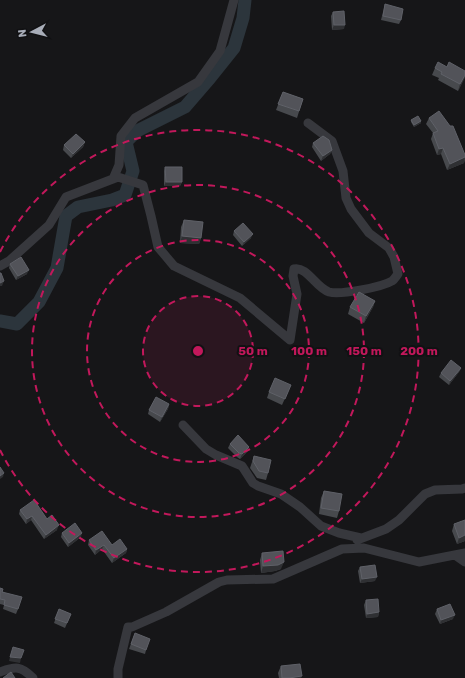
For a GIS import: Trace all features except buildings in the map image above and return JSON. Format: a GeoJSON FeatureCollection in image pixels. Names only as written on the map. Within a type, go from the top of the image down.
{"type":"FeatureCollection","features":[{"type":"Feature","properties":{"kind":"street"},"geometry":{"type":"LineString","coordinates":[[115,178],[119,165],[121,136],[135,118],[198,82],[220,51],[234,0]]}},
{"type":"Feature","properties":{"kind":"street"},"geometry":{"type":"LineString","coordinates":[[0,266],[9,261],[49,225],[66,197],[115,178],[142,185],[158,247],[174,266],[240,298],[290,340],[297,294],[293,276],[294,269],[298,268],[303,270],[318,285],[329,292],[349,292],[380,286],[394,280],[398,274],[394,257],[389,248],[369,233],[351,209],[346,198],[343,171],[332,140],[308,122]]}},
{"type":"Feature","properties":{"kind":"street"},"geometry":{"type":"LineString","coordinates":[[183,425],[206,449],[242,466],[253,483],[281,494],[300,507],[321,526],[339,533],[361,538]]}},
{"type":"Feature","properties":{"kind":"street"},"geometry":{"type":"LineString","coordinates":[[118,678],[118,669],[128,627],[132,627],[166,612],[219,582],[227,580],[273,579],[342,549],[361,538],[386,529],[399,520],[425,494],[435,490],[465,488]]}},
{"type":"Feature","properties":{"kind":"street"},"geometry":{"type":"LineString","coordinates":[[342,549],[364,548],[419,562],[465,553]]}},
{"type":"Feature","properties":{"kind":"street"},"geometry":{"type":"LineString","coordinates":[[455,555],[465,562]]}},
{"type":"Feature","properties":{"kind":"street"},"geometry":{"type":"LineString","coordinates":[[0,672],[17,668],[25,670],[33,678]]}},
{"type":"Feature","properties":{"kind":"waterway"},"geometry":{"type":"LineString","coordinates":[[0,321],[17,324],[39,302],[57,268],[66,216],[78,207],[112,200],[125,195],[133,171],[126,142],[137,131],[185,107],[210,78],[234,48],[243,18],[245,0]]}}]}
